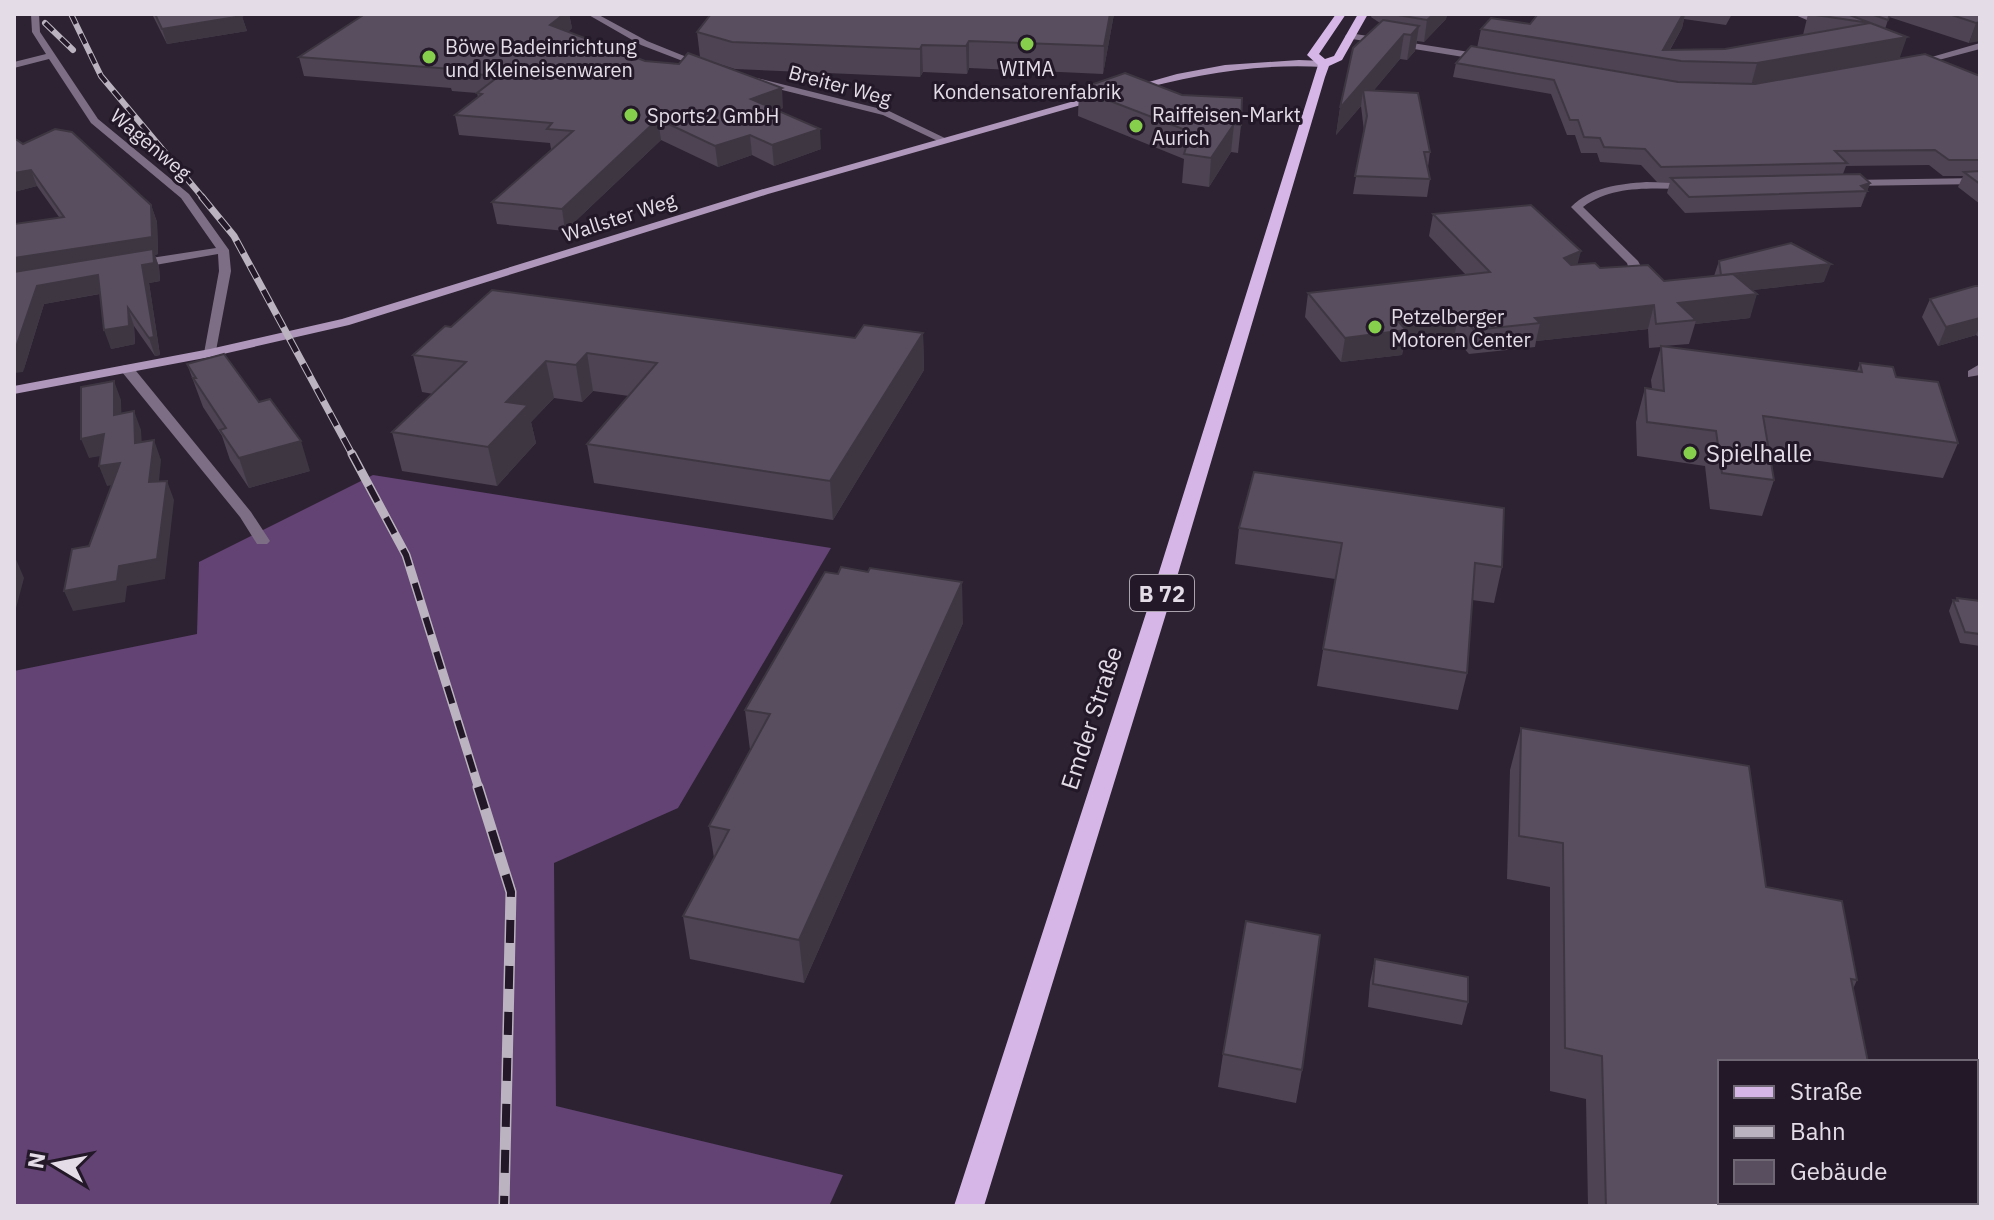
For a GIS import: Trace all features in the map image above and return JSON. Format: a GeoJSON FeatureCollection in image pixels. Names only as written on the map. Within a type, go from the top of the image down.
{"type":"FeatureCollection","features":[{"type":"Feature","properties":{"kind":"main road","name":"Emder Straße"},"geometry":{"type":"LineString","coordinates":[[1323,68],[1313,55],[1341,14]]}},
{"type":"Feature","properties":{"kind":"main road","name":"Emder Straße"},"geometry":{"type":"LineString","coordinates":[[969,1206],[1159,604],[1323,68],[1338,58],[1363,14]]}},
{"type":"Feature","properties":{"kind":"street","name":"Wagenweg"},"geometry":{"type":"LineString","coordinates":[[35,14],[36,32],[94,121],[185,196],[223,250]]}},
{"type":"Feature","properties":{"kind":"street"},"geometry":{"type":"LineString","coordinates":[[591,14],[644,43],[718,69]]}},
{"type":"Feature","properties":{"kind":"street"},"geometry":{"type":"LineString","coordinates":[[1797,14],[1840,31]]}},
{"type":"Feature","properties":{"kind":"street"},"geometry":{"type":"LineString","coordinates":[[1349,36],[1490,59]]}},
{"type":"Feature","properties":{"kind":"street"},"geometry":{"type":"LineString","coordinates":[[1920,62],[1980,46]]}},
{"type":"Feature","properties":{"kind":"street"},"geometry":{"type":"LineString","coordinates":[[14,65],[51,56]]}},
{"type":"Feature","properties":{"kind":"street"},"geometry":{"type":"LineString","coordinates":[[1906,61],[1935,68]]}},
{"type":"Feature","properties":{"kind":"street"},"geometry":{"type":"LineString","coordinates":[[1123,90],[1233,64],[1323,68]]}},
{"type":"Feature","properties":{"kind":"street","name":"Breiter Weg"},"geometry":{"type":"LineString","coordinates":[[747,78],[886,113],[946,141]]}},
{"type":"Feature","properties":{"kind":"street","name":"Wallster Weg"},"geometry":{"type":"LineString","coordinates":[[14,390],[210,353],[404,306],[764,192],[1109,94]]}},
{"type":"Feature","properties":{"kind":"street"},"geometry":{"type":"LineString","coordinates":[[1838,183],[1980,181]]}},
{"type":"Feature","properties":{"kind":"street"},"geometry":{"type":"LineString","coordinates":[[1607,278],[1634,275],[1637,270],[1632,261],[1576,209],[1580,202],[1622,187],[1699,185]]}},
{"type":"Feature","properties":{"kind":"street"},"geometry":{"type":"LineString","coordinates":[[118,267],[223,250],[225,271],[210,353]]}},
{"type":"Feature","properties":{"kind":"street"},"geometry":{"type":"LineString","coordinates":[[127,369],[246,515],[262,541]]}},
{"type":"Feature","properties":{"kind":"shaded area"},"geometry":{"type":"Polygon","coordinates":[[[373,475],[831,548],[678,808],[554,863],[556,1106],[843,1175],[829,1206],[14,1206],[14,671],[197,634],[199,562],[373,475]]]}},
{"type":"Feature","properties":{"kind":"building"},"geometry":{"type":"Polygon","coordinates":[[[155,14],[241,14],[242,16],[162,29],[155,14]]]}},
{"type":"Feature","properties":{"kind":"building"},"geometry":{"type":"Polygon","coordinates":[[[365,14],[564,14],[550,25],[645,61],[679,64],[688,53],[782,88],[751,99],[820,129],[772,145],[750,135],[715,146],[658,119],[562,209],[492,202],[573,131],[547,129],[552,123],[455,115],[499,76],[448,72],[452,69],[299,57],[365,14]]]}},
{"type":"Feature","properties":{"kind":"building"},"geometry":{"type":"Polygon","coordinates":[[[711,14],[1110,14],[1104,46],[969,41],[966,46],[922,45],[920,49],[732,42],[697,32],[711,14]]]}},
{"type":"Feature","properties":{"kind":"building"},"geometry":{"type":"Polygon","coordinates":[[[1392,14],[1434,14],[1427,20],[1392,14]]]}},
{"type":"Feature","properties":{"kind":"building"},"geometry":{"type":"Polygon","coordinates":[[[1538,14],[1683,14],[1663,50],[1725,49],[1870,23],[1809,14],[1847,14],[1907,37],[1757,63],[1681,61],[1481,29],[1491,18],[1530,24],[1538,14]]]}},
{"type":"Feature","properties":{"kind":"building"},"geometry":{"type":"Polygon","coordinates":[[[1871,14],[1890,14],[1888,20],[1871,14]]]}},
{"type":"Feature","properties":{"kind":"building"},"geometry":{"type":"Polygon","coordinates":[[[1949,14],[1980,14],[1980,22],[1976,23],[1949,14]]]}},
{"type":"Feature","properties":{"kind":"building"},"geometry":{"type":"Polygon","coordinates":[[[1383,20],[1419,26],[1411,35],[1404,34],[1340,108],[1353,48],[1383,20]]]}},
{"type":"Feature","properties":{"kind":"building"},"geometry":{"type":"Polygon","coordinates":[[[1471,46],[1678,82],[1755,84],[1925,54],[1980,76],[1980,160],[1949,160],[1935,150],[1835,151],[1847,163],[1661,167],[1645,149],[1604,147],[1600,138],[1584,137],[1578,120],[1570,120],[1554,80],[1456,63],[1471,46]]]}},
{"type":"Feature","properties":{"kind":"building"},"geometry":{"type":"Polygon","coordinates":[[[1125,73],[1182,95],[1242,98],[1241,125],[1234,124],[1211,158],[1184,154],[1191,132],[1079,89],[1125,73]]]}},
{"type":"Feature","properties":{"kind":"building"},"geometry":{"type":"Polygon","coordinates":[[[1363,90],[1418,93],[1430,152],[1424,152],[1430,179],[1355,176],[1367,116],[1363,90]]]}},
{"type":"Feature","properties":{"kind":"building"},"geometry":{"type":"Polygon","coordinates":[[[55,129],[72,132],[151,205],[152,237],[14,258],[14,224],[64,217],[31,170],[14,173],[14,138],[23,144],[55,129]]]}},
{"type":"Feature","properties":{"kind":"building"},"geometry":{"type":"Polygon","coordinates":[[[1980,171],[1980,184],[1964,172],[1980,171]]]}},
{"type":"Feature","properties":{"kind":"building"},"geometry":{"type":"Polygon","coordinates":[[[1860,174],[1870,183],[1861,186],[1867,191],[1689,197],[1671,178],[1860,174]]]}},
{"type":"Feature","properties":{"kind":"building"},"geometry":{"type":"Polygon","coordinates":[[[1531,205],[1581,251],[1564,258],[1571,265],[1595,263],[1600,268],[1648,265],[1664,281],[1733,274],[1757,294],[1678,303],[1696,320],[1656,324],[1654,305],[1535,318],[1540,323],[1474,330],[1459,313],[1397,320],[1406,330],[1345,338],[1308,293],[1490,272],[1433,214],[1531,205]]]}},
{"type":"Feature","properties":{"kind":"building"},"geometry":{"type":"Polygon","coordinates":[[[1791,243],[1831,264],[1721,275],[1719,261],[1791,243]]]}},
{"type":"Feature","properties":{"kind":"building"},"geometry":{"type":"Polygon","coordinates":[[[153,249],[154,263],[142,265],[154,337],[149,338],[128,308],[129,326],[104,330],[98,275],[37,286],[14,353],[14,272],[153,249]]]}},
{"type":"Feature","properties":{"kind":"building"},"geometry":{"type":"Polygon","coordinates":[[[1980,286],[1980,318],[1946,327],[1930,299],[1980,286]]]}},
{"type":"Feature","properties":{"kind":"building"},"geometry":{"type":"Polygon","coordinates":[[[492,290],[855,338],[864,325],[923,333],[830,481],[587,444],[657,363],[587,353],[576,365],[546,361],[506,402],[528,405],[488,447],[392,432],[466,362],[413,355],[445,326],[451,327],[492,290]]]}},
{"type":"Feature","properties":{"kind":"building"},"geometry":{"type":"Polygon","coordinates":[[[1661,346],[1862,372],[1860,363],[1893,367],[1896,377],[1938,382],[1958,443],[1763,416],[1774,480],[1722,473],[1716,431],[1647,422],[1645,388],[1664,391],[1661,346]]]}},
{"type":"Feature","properties":{"kind":"building"},"geometry":{"type":"Polygon","coordinates":[[[224,354],[259,402],[270,399],[301,441],[239,458],[220,430],[226,428],[187,364],[224,354]]]}},
{"type":"Feature","properties":{"kind":"building"},"geometry":{"type":"Polygon","coordinates":[[[114,381],[114,415],[134,411],[135,443],[154,440],[149,482],[167,481],[157,559],[119,566],[117,581],[64,591],[72,549],[89,546],[120,463],[99,466],[104,434],[81,439],[81,387],[114,381]]]}},
{"type":"Feature","properties":{"kind":"building"},"geometry":{"type":"Polygon","coordinates":[[[1254,472],[1504,508],[1502,567],[1475,563],[1467,673],[1323,649],[1342,543],[1239,528],[1254,472]]]}},
{"type":"Feature","properties":{"kind":"building"},"geometry":{"type":"Polygon","coordinates":[[[841,567],[868,572],[870,568],[962,582],[799,940],[683,916],[729,830],[709,826],[770,714],[745,710],[825,572],[838,574],[841,567]]]}},
{"type":"Feature","properties":{"kind":"building"},"geometry":{"type":"Polygon","coordinates":[[[1957,598],[1980,601],[1980,634],[1965,632],[1953,600],[1958,601],[1957,598]]]}},
{"type":"Feature","properties":{"kind":"building"},"geometry":{"type":"Polygon","coordinates":[[[1521,728],[1749,766],[1766,887],[1842,901],[1857,980],[1851,979],[1868,1060],[1718,1060],[1718,1204],[1896,1206],[1606,1206],[1602,1056],[1565,1048],[1563,843],[1519,836],[1521,728]]]}},
{"type":"Feature","properties":{"kind":"building"},"geometry":{"type":"Polygon","coordinates":[[[1246,921],[1320,935],[1302,1070],[1223,1054],[1246,921]]]}},
{"type":"Feature","properties":{"kind":"building"},"geometry":{"type":"Polygon","coordinates":[[[1375,959],[1468,977],[1468,1002],[1373,984],[1375,959]]]}},
{"type":"Feature","properties":{"kind":"railway"},"geometry":{"type":"LineString","coordinates":[[71,14],[101,76],[204,199]]}},
{"type":"Feature","properties":{"kind":"railway"},"geometry":{"type":"LineString","coordinates":[[45,23],[73,50]]}},
{"type":"Feature","properties":{"kind":"railway"},"geometry":{"type":"LineString","coordinates":[[202,197],[234,236],[353,456]]}},
{"type":"Feature","properties":{"kind":"railway"},"geometry":{"type":"LineString","coordinates":[[352,454],[406,555],[479,789]]}},
{"type":"Feature","properties":{"kind":"railway"},"geometry":{"type":"LineString","coordinates":[[478,787],[511,892],[504,1206]]}},
{"type":"Feature","properties":{"kind":"place","name":"WIMA Kondensatorenfabrik"},"geometry":{"type":"Point","coordinates":[1027,44]}},
{"type":"Feature","properties":{"kind":"place","name":"Böwe Badeinrichtung und Kleineisenwaren"},"geometry":{"type":"Point","coordinates":[429,57]}},
{"type":"Feature","properties":{"kind":"place","name":"Sports2 GmbH"},"geometry":{"type":"Point","coordinates":[631,115]}},
{"type":"Feature","properties":{"kind":"place","name":"Raiffeisen-Markt Aurich"},"geometry":{"type":"Point","coordinates":[1136,126]}},
{"type":"Feature","properties":{"kind":"place","name":"Petzelberger Motoren Center"},"geometry":{"type":"Point","coordinates":[1375,327]}},
{"type":"Feature","properties":{"kind":"place","name":"Spielhalle"},"geometry":{"type":"Point","coordinates":[1690,453]}}]}
